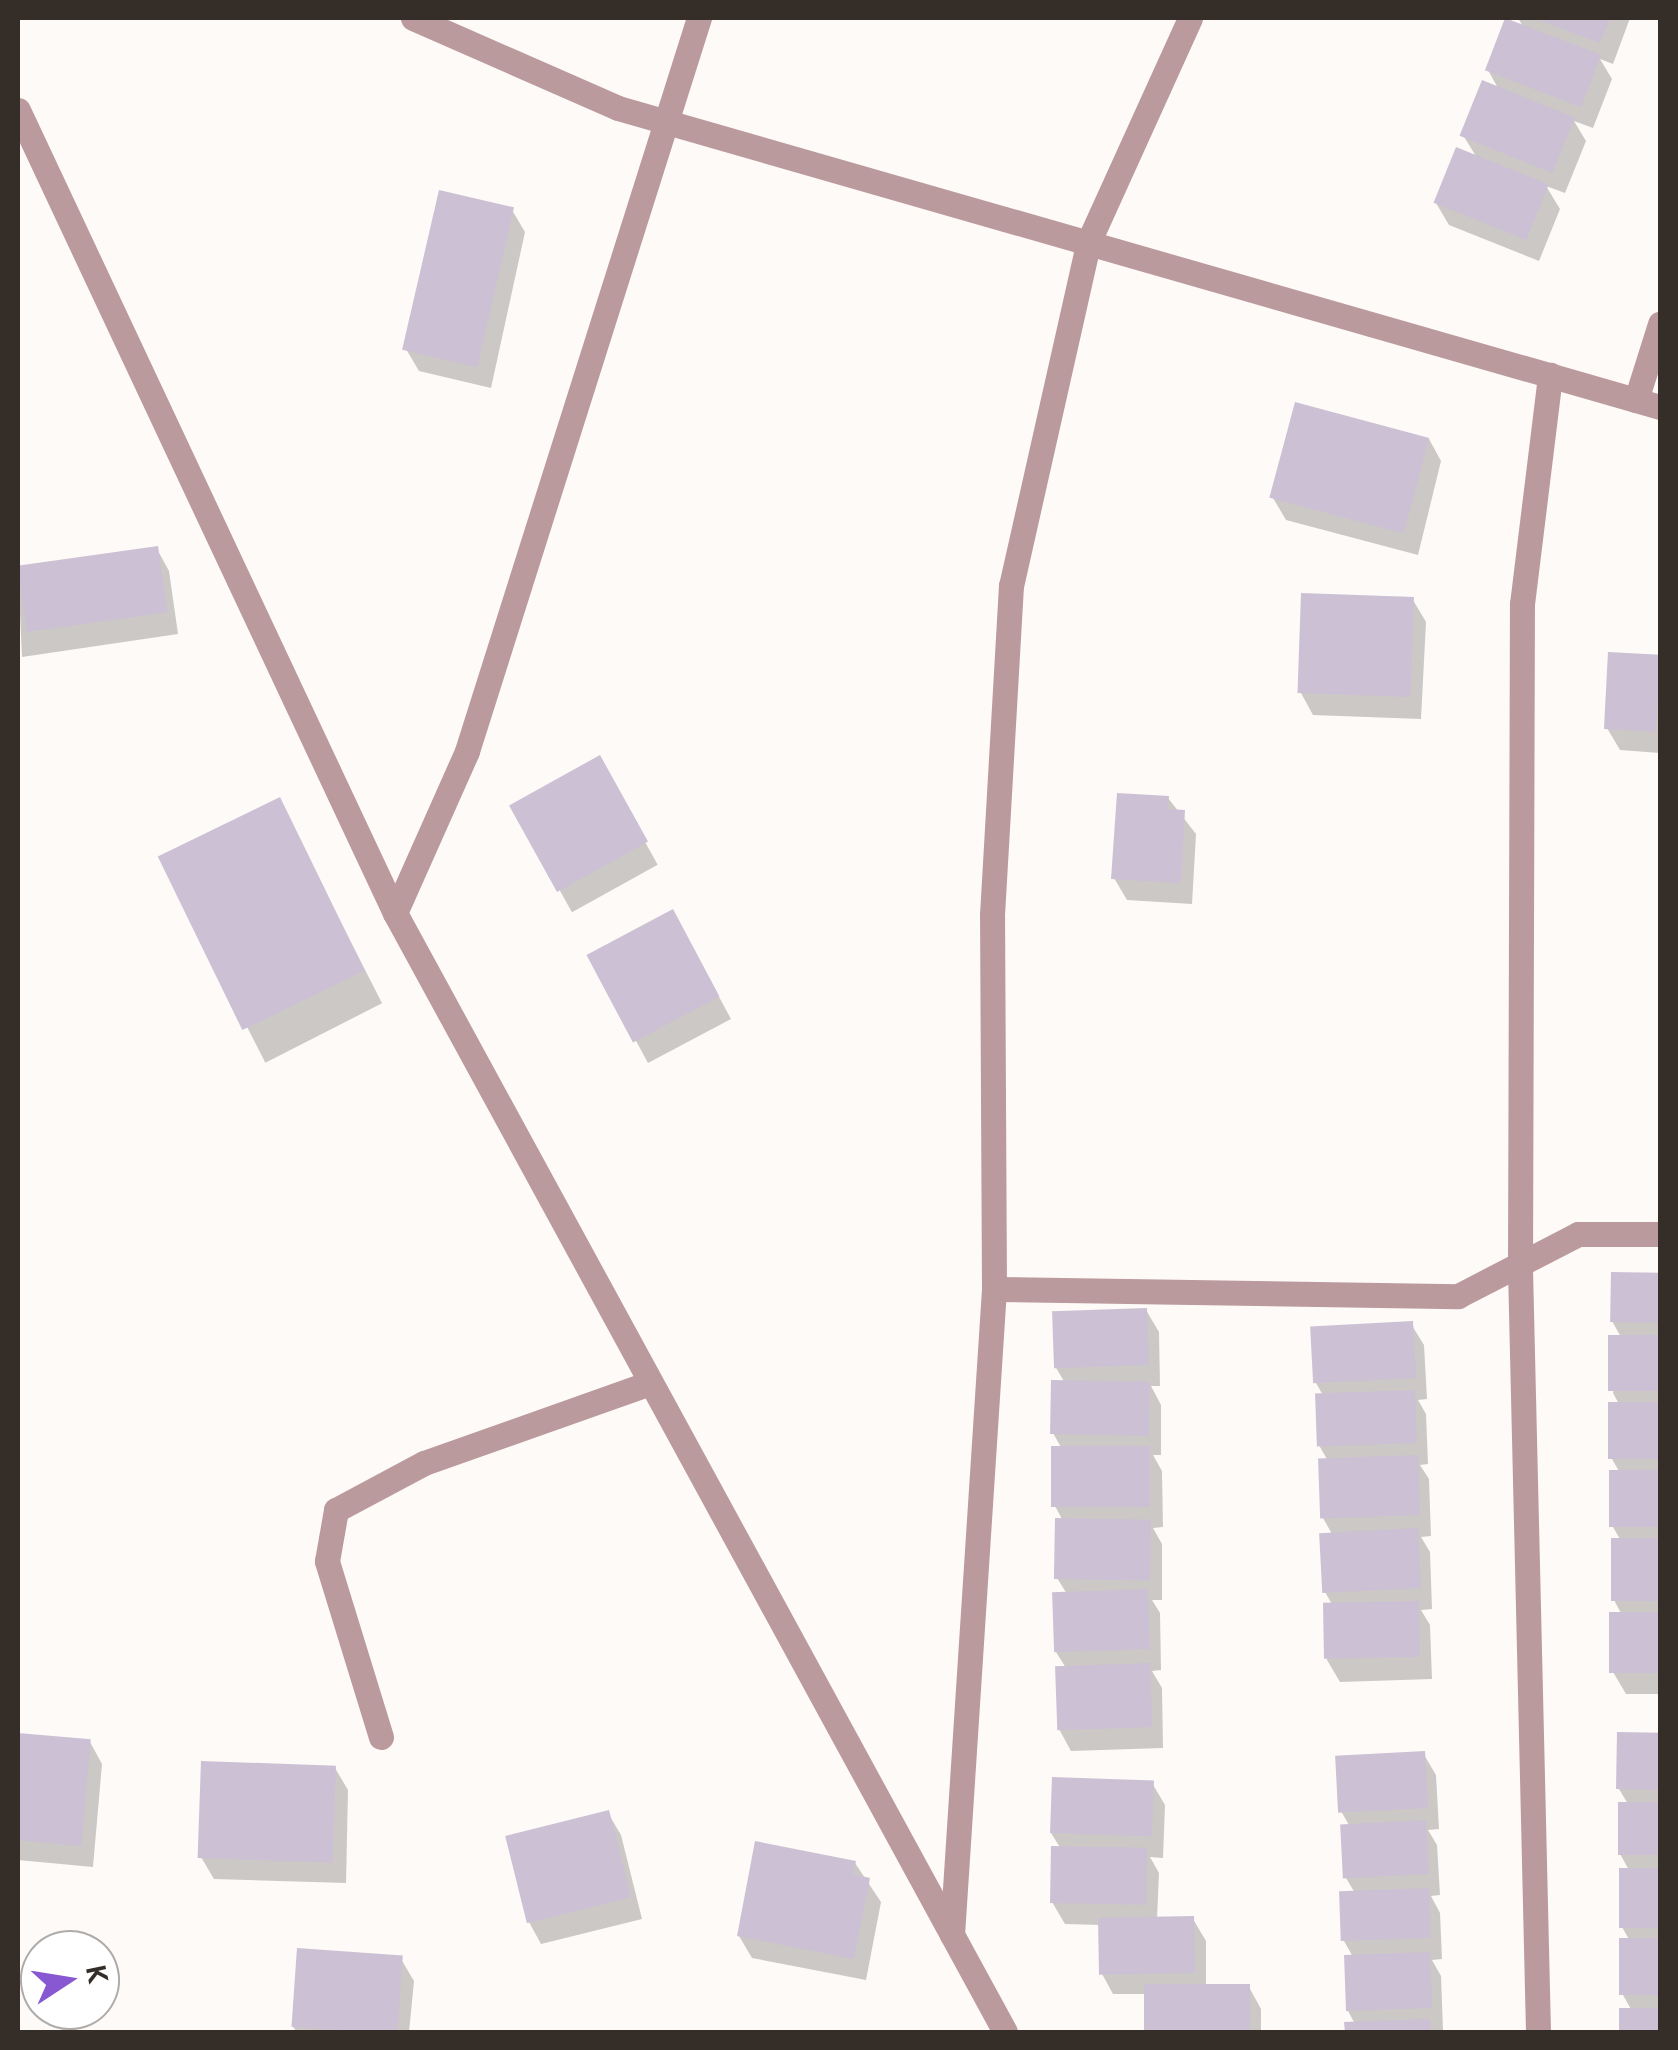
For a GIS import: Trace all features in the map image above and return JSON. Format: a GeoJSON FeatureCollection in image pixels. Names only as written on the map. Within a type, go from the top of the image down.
{"type":"FeatureCollection","features":[{"type":"Feature","properties":{"kind":"street"},"geometry":{"type":"LineString","coordinates":[[413,18],[618,108],[1648,404],[1660,324]]}},
{"type":"Feature","properties":{"kind":"street"},"geometry":{"type":"LineString","coordinates":[[395,913],[467,751],[661,120],[699,18]]}},
{"type":"Feature","properties":{"kind":"street"},"geometry":{"type":"LineString","coordinates":[[952,1935],[994,1290],[992,915],[1011,586],[1088,243],[1190,18]]}},
{"type":"Feature","properties":{"kind":"street"},"geometry":{"type":"LineString","coordinates":[[18,110],[395,913],[1004,2032]]}},
{"type":"Feature","properties":{"kind":"street"},"geometry":{"type":"LineString","coordinates":[[1538,2032],[1520,1267],[1522,604],[1550,375]]}},
{"type":"Feature","properties":{"kind":"street"},"geometry":{"type":"LineString","coordinates":[[994,1290],[1458,1296],[1578,1234],[1660,1234]]}},
{"type":"Feature","properties":{"kind":"street"},"geometry":{"type":"LineString","coordinates":[[380,1737],[328,1561],[336,1510],[424,1463],[650,1383]]}},
{"type":"Feature","properties":{"kind":"building"},"geometry":{"type":"Polygon","coordinates":[[[1505,18],[1601,55],[1581,107],[1485,70],[1505,18]]]}},
{"type":"Feature","properties":{"kind":"building"},"geometry":{"type":"Polygon","coordinates":[[[1534,18],[1610,18],[1600,43],[1534,18]]]}},
{"type":"Feature","properties":{"kind":"building"},"geometry":{"type":"Polygon","coordinates":[[[1482,80],[1575,117],[1552,173],[1460,136],[1482,80]]]}},
{"type":"Feature","properties":{"kind":"building"},"geometry":{"type":"Polygon","coordinates":[[[1456,147],[1549,184],[1526,240],[1434,203],[1456,147]]]}},
{"type":"Feature","properties":{"kind":"building"},"geometry":{"type":"Polygon","coordinates":[[[439,190],[514,207],[477,367],[402,350],[439,190]]]}},
{"type":"Feature","properties":{"kind":"building"},"geometry":{"type":"Polygon","coordinates":[[[1295,402],[1429,438],[1404,534],[1269,498],[1295,402]]]}},
{"type":"Feature","properties":{"kind":"building"},"geometry":{"type":"Polygon","coordinates":[[[158,546],[167,612],[27,632],[18,566],[158,546]]]}},
{"type":"Feature","properties":{"kind":"building"},"geometry":{"type":"Polygon","coordinates":[[[1301,593],[1414,597],[1410,697],[1298,693],[1301,593]]]}},
{"type":"Feature","properties":{"kind":"building"},"geometry":{"type":"Polygon","coordinates":[[[1608,652],[1660,655],[1656,732],[1604,729],[1608,652]]]}},
{"type":"Feature","properties":{"kind":"building"},"geometry":{"type":"Polygon","coordinates":[[[600,755],[648,842],[557,892],[509,805],[600,755]]]}},
{"type":"Feature","properties":{"kind":"building"},"geometry":{"type":"Polygon","coordinates":[[[1117,793],[1169,796],[1168,809],[1185,810],[1181,883],[1111,879],[1117,793]]]}},
{"type":"Feature","properties":{"kind":"building"},"geometry":{"type":"Polygon","coordinates":[[[280,797],[365,970],[242,1030],[158,857],[280,797]]]}},
{"type":"Feature","properties":{"kind":"building"},"geometry":{"type":"Polygon","coordinates":[[[673,909],[719,996],[633,1042],[586,955],[673,909]]]}},
{"type":"Feature","properties":{"kind":"building"},"geometry":{"type":"Polygon","coordinates":[[[1611,1272],[1660,1273],[1659,1323],[1610,1322],[1611,1272]]]}},
{"type":"Feature","properties":{"kind":"building"},"geometry":{"type":"Polygon","coordinates":[[[1147,1308],[1149,1365],[1054,1368],[1052,1311],[1147,1308]]]}},
{"type":"Feature","properties":{"kind":"building"},"geometry":{"type":"Polygon","coordinates":[[[1413,1321],[1416,1378],[1313,1383],[1310,1326],[1413,1321]]]}},
{"type":"Feature","properties":{"kind":"building"},"geometry":{"type":"Polygon","coordinates":[[[1608,1335],[1660,1335],[1660,1391],[1608,1391],[1608,1335]]]}},
{"type":"Feature","properties":{"kind":"building"},"geometry":{"type":"Polygon","coordinates":[[[1051,1380],[1150,1382],[1149,1436],[1050,1434],[1051,1380]]]}},
{"type":"Feature","properties":{"kind":"building"},"geometry":{"type":"Polygon","coordinates":[[[1415,1390],[1417,1443],[1317,1446],[1315,1393],[1415,1390]]]}},
{"type":"Feature","properties":{"kind":"building"},"geometry":{"type":"Polygon","coordinates":[[[1608,1402],[1660,1402],[1660,1459],[1608,1459],[1608,1402]]]}},
{"type":"Feature","properties":{"kind":"building"},"geometry":{"type":"Polygon","coordinates":[[[1051,1446],[1150,1446],[1150,1507],[1051,1507],[1051,1446]]]}},
{"type":"Feature","properties":{"kind":"building"},"geometry":{"type":"Polygon","coordinates":[[[1418,1455],[1420,1515],[1320,1518],[1318,1458],[1418,1455]]]}},
{"type":"Feature","properties":{"kind":"building"},"geometry":{"type":"Polygon","coordinates":[[[1609,1470],[1660,1470],[1660,1527],[1609,1527],[1609,1470]]]}},
{"type":"Feature","properties":{"kind":"building"},"geometry":{"type":"Polygon","coordinates":[[[1055,1518],[1151,1520],[1150,1581],[1054,1579],[1055,1518]]]}},
{"type":"Feature","properties":{"kind":"building"},"geometry":{"type":"Polygon","coordinates":[[[1418,1528],[1421,1588],[1322,1593],[1319,1533],[1418,1528]]]}},
{"type":"Feature","properties":{"kind":"building"},"geometry":{"type":"Polygon","coordinates":[[[1611,1538],[1660,1538],[1660,1601],[1611,1601],[1611,1538]]]}},
{"type":"Feature","properties":{"kind":"building"},"geometry":{"type":"Polygon","coordinates":[[[1148,1589],[1150,1649],[1054,1652],[1052,1592],[1148,1589]]]}},
{"type":"Feature","properties":{"kind":"building"},"geometry":{"type":"Polygon","coordinates":[[[1419,1601],[1420,1657],[1324,1659],[1323,1603],[1419,1601]]]}},
{"type":"Feature","properties":{"kind":"building"},"geometry":{"type":"Polygon","coordinates":[[[1609,1612],[1660,1612],[1660,1673],[1609,1673],[1609,1612]]]}},
{"type":"Feature","properties":{"kind":"building"},"geometry":{"type":"Polygon","coordinates":[[[1150,1663],[1152,1727],[1057,1730],[1055,1666],[1150,1663]]]}},
{"type":"Feature","properties":{"kind":"building"},"geometry":{"type":"Polygon","coordinates":[[[1617,1732],[1660,1733],[1659,1790],[1616,1789],[1617,1732]]]}},
{"type":"Feature","properties":{"kind":"building"},"geometry":{"type":"Polygon","coordinates":[[[18,1733],[91,1739],[81,1846],[18,1840],[18,1733]]]}},
{"type":"Feature","properties":{"kind":"building"},"geometry":{"type":"Polygon","coordinates":[[[1425,1751],[1428,1808],[1338,1813],[1335,1756],[1425,1751]]]}},
{"type":"Feature","properties":{"kind":"building"},"geometry":{"type":"Polygon","coordinates":[[[201,1761],[336,1766],[333,1863],[198,1858],[201,1761]]]}},
{"type":"Feature","properties":{"kind":"building"},"geometry":{"type":"Polygon","coordinates":[[[1052,1777],[1154,1781],[1152,1837],[1050,1833],[1052,1777]]]}},
{"type":"Feature","properties":{"kind":"building"},"geometry":{"type":"Polygon","coordinates":[[[1618,1802],[1660,1802],[1660,1855],[1618,1855],[1618,1802]]]}},
{"type":"Feature","properties":{"kind":"building"},"geometry":{"type":"Polygon","coordinates":[[[609,1810],[631,1897],[527,1923],[505,1836],[609,1810]]]}},
{"type":"Feature","properties":{"kind":"building"},"geometry":{"type":"Polygon","coordinates":[[[1426,1820],[1429,1874],[1343,1878],[1340,1825],[1426,1820]]]}},
{"type":"Feature","properties":{"kind":"building"},"geometry":{"type":"Polygon","coordinates":[[[755,1841],[856,1861],[853,1874],[870,1878],[854,1959],[737,1936],[755,1841]]]}},
{"type":"Feature","properties":{"kind":"building"},"geometry":{"type":"Polygon","coordinates":[[[1051,1846],[1147,1848],[1146,1905],[1050,1903],[1051,1846]]]}},
{"type":"Feature","properties":{"kind":"building"},"geometry":{"type":"Polygon","coordinates":[[[1619,1868],[1660,1868],[1660,1928],[1619,1928],[1619,1868]]]}},
{"type":"Feature","properties":{"kind":"building"},"geometry":{"type":"Polygon","coordinates":[[[1429,1888],[1431,1938],[1341,1941],[1339,1891],[1429,1888]]]}},
{"type":"Feature","properties":{"kind":"building"},"geometry":{"type":"Polygon","coordinates":[[[1194,1916],[1195,1973],[1099,1975],[1098,1918],[1194,1916]]]}},
{"type":"Feature","properties":{"kind":"building"},"geometry":{"type":"Polygon","coordinates":[[[1619,1938],[1660,1938],[1660,1995],[1619,1995],[1619,1938]]]}},
{"type":"Feature","properties":{"kind":"building"},"geometry":{"type":"Polygon","coordinates":[[[297,1948],[403,1955],[397,2032],[291,2027],[297,1948]]]}},
{"type":"Feature","properties":{"kind":"building"},"geometry":{"type":"Polygon","coordinates":[[[1430,1952],[1432,2008],[1346,2011],[1344,1955],[1430,1952]]]}},
{"type":"Feature","properties":{"kind":"building"},"geometry":{"type":"Polygon","coordinates":[[[1144,1984],[1250,1984],[1250,2032],[1144,2032],[1144,1984]]]}},
{"type":"Feature","properties":{"kind":"building"},"geometry":{"type":"Polygon","coordinates":[[[1619,2008],[1660,2008],[1660,2032],[1619,2032],[1619,2008]]]}},
{"type":"Feature","properties":{"kind":"building"},"geometry":{"type":"Polygon","coordinates":[[[1430,2019],[1431,2032],[1345,2032],[1344,2022],[1430,2019]]]}}]}
